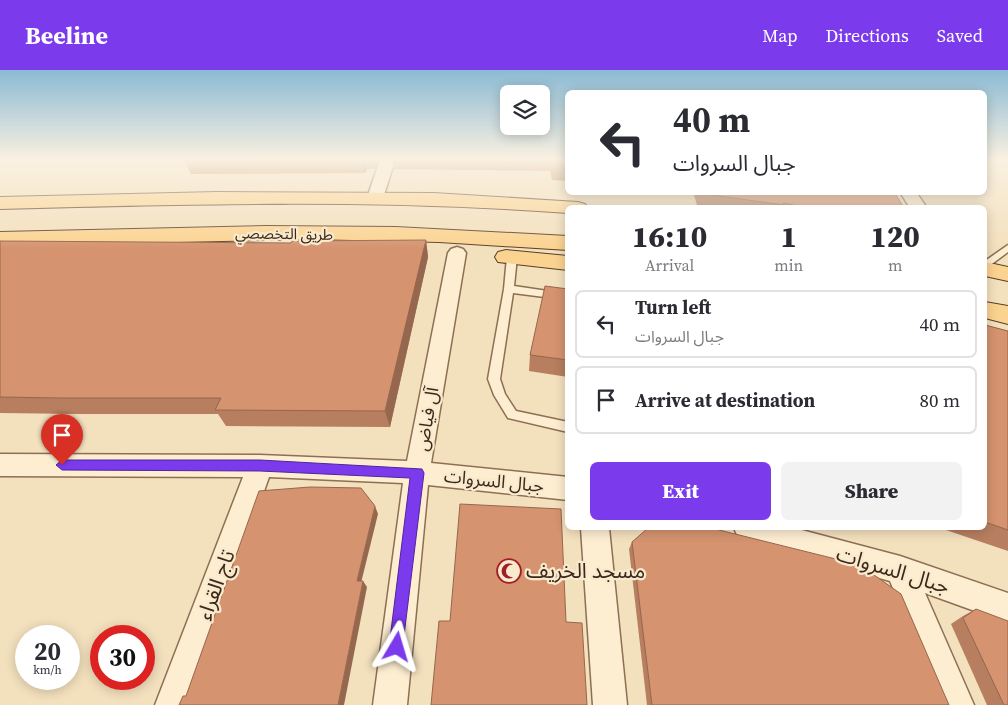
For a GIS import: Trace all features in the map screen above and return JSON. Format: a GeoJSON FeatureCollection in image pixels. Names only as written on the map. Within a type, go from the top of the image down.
{"type":"FeatureCollection","features":[{"type":"Feature","properties":{"kind":"main road"},"geometry":{"type":"LineString","coordinates":[[0,204],[200,197],[374,198],[529,203],[565,207]]}},
{"type":"Feature","properties":{"kind":"main road","name":"طريق التخصصي"},"geometry":{"type":"LineString","coordinates":[[0,204],[524,217],[565,221]]}},
{"type":"Feature","properties":{"kind":"main road","name":"طريق التخصصي"},"geometry":{"type":"LineString","coordinates":[[0,239],[58,241],[224,233],[447,235],[565,243]]}},
{"type":"Feature","properties":{"kind":"main road"},"geometry":{"type":"LineString","coordinates":[[58,241],[103,247],[457,253],[565,263]]}},
{"type":"Feature","properties":{"kind":"main road"},"geometry":{"type":"LineString","coordinates":[[987,268],[1008,274]]}},
{"type":"Feature","properties":{"kind":"main road"},"geometry":{"type":"LineString","coordinates":[[987,285],[1008,290]]}},
{"type":"Feature","properties":{"kind":"main road"},"geometry":{"type":"LineString","coordinates":[[987,310],[1008,315]]}},
{"type":"Feature","properties":{"kind":"main road"},"geometry":{"type":"LineString","coordinates":[[987,332],[1008,337]]}},
{"type":"Feature","properties":{"kind":"street"},"geometry":{"type":"LineString","coordinates":[[374,198],[377,190]]}},
{"type":"Feature","properties":{"kind":"street","name":"آل فياض"},"geometry":{"type":"LineString","coordinates":[[390,705],[417,473],[457,253]]}},
{"type":"Feature","properties":{"kind":"street","name":"جبال السروات"},"geometry":{"type":"LineString","coordinates":[[1,466],[260,466],[417,473],[565,489]]}},
{"type":"Feature","properties":{"kind":"street","name":"تاج القراء"},"geometry":{"type":"LineString","coordinates":[[172,705],[260,466]]}},
{"type":"Feature","properties":{"kind":"street"},"geometry":{"type":"LineString","coordinates":[[594,530],[610,705]]}},
{"type":"Feature","properties":{"kind":"street","name":"جبال السروات"},"geometry":{"type":"LineString","coordinates":[[755,530],[900,570],[1008,608]]}},
{"type":"Feature","properties":{"kind":"street"},"geometry":{"type":"LineString","coordinates":[[900,570],[957,705]]}},
{"type":"Feature","properties":{"kind":"lane"},"geometry":{"type":"LineString","coordinates":[[987,265],[1008,248]]}},
{"type":"Feature","properties":{"kind":"lane"},"geometry":{"type":"LineString","coordinates":[[512,257],[509,289],[494,379],[500,396],[512,415],[565,426]]}},
{"type":"Feature","properties":{"kind":"lane"},"geometry":{"type":"LineString","coordinates":[[509,289],[565,297]]}},
{"type":"Feature","properties":{"kind":"building"},"geometry":{"type":"Polygon","coordinates":[[[712,195],[896,195],[902,205],[793,205],[783,203],[784,205],[712,195]]]}},
{"type":"Feature","properties":{"kind":"building"},"geometry":{"type":"Polygon","coordinates":[[[426,240],[385,411],[215,410],[221,398],[0,397],[0,241],[291,243],[292,241],[426,240]]]}},
{"type":"Feature","properties":{"kind":"building"},"geometry":{"type":"Polygon","coordinates":[[[545,286],[565,289],[565,360],[530,355],[545,286]]]}},
{"type":"Feature","properties":{"kind":"building"},"geometry":{"type":"Polygon","coordinates":[[[987,326],[1008,331],[1008,530],[987,523],[987,326]]]}},
{"type":"Feature","properties":{"kind":"building"},"geometry":{"type":"Polygon","coordinates":[[[310,487],[361,488],[375,506],[357,581],[363,581],[338,705],[179,705],[183,696],[186,696],[259,491],[310,487]]]}},
{"type":"Feature","properties":{"kind":"building"},"geometry":{"type":"Polygon","coordinates":[[[460,504],[561,509],[566,622],[582,623],[587,705],[431,705],[439,621],[450,621],[460,504]]]}},
{"type":"Feature","properties":{"kind":"building"},"geometry":{"type":"Polygon","coordinates":[[[646,530],[719,530],[860,565],[901,594],[949,705],[652,705],[632,542],[646,530]]]}},
{"type":"Feature","properties":{"kind":"building"},"geometry":{"type":"Polygon","coordinates":[[[976,609],[1008,621],[1008,705],[1004,705],[963,618],[976,609]]]}},
{"type":"Feature","properties":{"kind":"place","name":"مسجد الخريف"},"geometry":{"type":"Point","coordinates":[509,571]}},
{"type":"Feature","properties":{"kind":"route"},"geometry":{"type":"LineString","coordinates":[[62,465],[260,466],[417,473],[397,647]]}}]}
